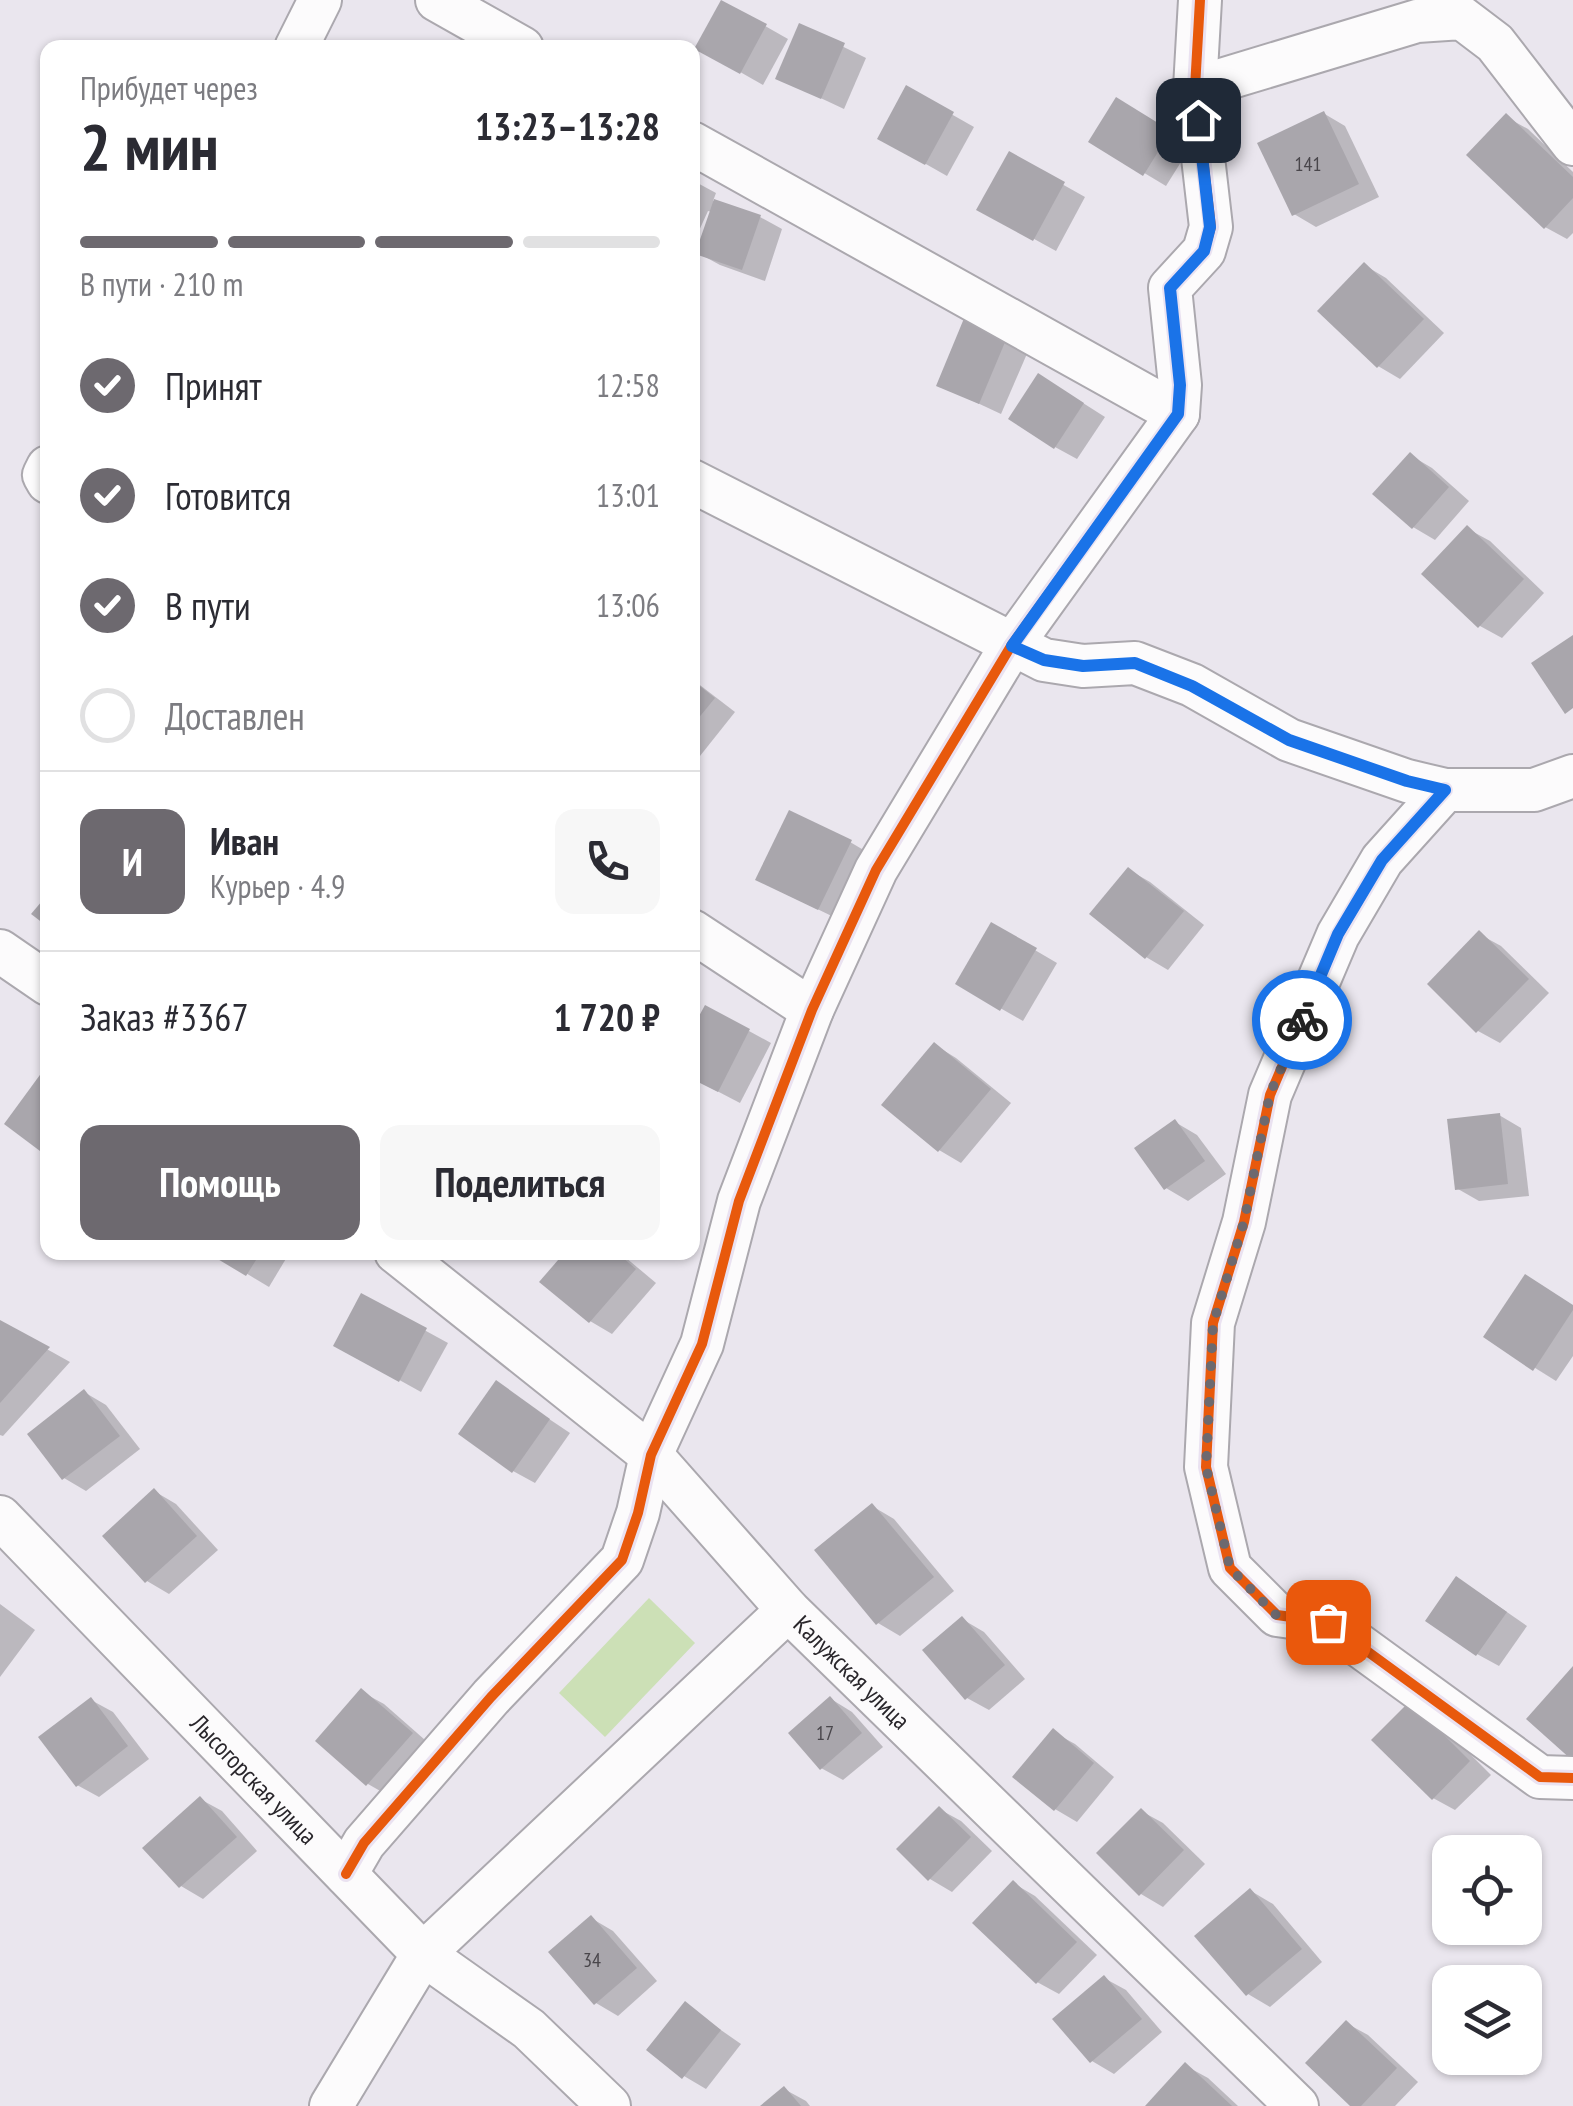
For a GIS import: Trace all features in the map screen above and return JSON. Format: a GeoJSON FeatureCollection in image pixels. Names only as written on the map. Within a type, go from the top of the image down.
{"type":"FeatureCollection","features":[{"type":"Feature","properties":{"kind":"street"},"geometry":{"type":"LineString","coordinates":[[300,40],[320,0]]}},
{"type":"Feature","properties":{"kind":"street"},"geometry":{"type":"LineString","coordinates":[[437,0],[508,40]]}},
{"type":"Feature","properties":{"kind":"street"},"geometry":{"type":"LineString","coordinates":[[346,1874],[364,1843],[491,1697],[622,1560],[651,1455],[702,1344],[739,1200],[812,1010],[876,870],[1012,646],[1178,414],[1180,385],[1170,288],[1204,251],[1210,227],[1195,88],[1200,0]]}},
{"type":"Feature","properties":{"kind":"street"},"geometry":{"type":"LineString","coordinates":[[1195,88],[1417,21],[1462,18],[1495,42],[1573,144]]}},
{"type":"Feature","properties":{"kind":"street"},"geometry":{"type":"LineString","coordinates":[[700,147],[1178,414]]}},
{"type":"Feature","properties":{"kind":"street"},"geometry":{"type":"LineString","coordinates":[[700,486],[1044,660],[1083,666],[1135,663],[1192,686],[1289,740],[1407,781],[1445,790],[1534,790],[1573,776]]}},
{"type":"Feature","properties":{"kind":"street"},"geometry":{"type":"LineString","coordinates":[[1445,790],[1382,860],[1338,934],[1270,1094],[1244,1222],[1213,1324],[1206,1467],[1230,1568],[1276,1615],[1328,1622],[1540,1778],[1573,1778]]}},
{"type":"Feature","properties":{"kind":"street"},"geometry":{"type":"LineString","coordinates":[[700,935],[812,1010]]}},
{"type":"Feature","properties":{"kind":"street"},"geometry":{"type":"LineString","coordinates":[[0,951],[40,978]]}},
{"type":"Feature","properties":{"kind":"street","name":"Калужская улица"},"geometry":{"type":"LineString","coordinates":[[406,1260],[651,1455],[788,1610],[1298,2106]]}},
{"type":"Feature","properties":{"kind":"street","name":"Лысогорская улица"},"geometry":{"type":"LineString","coordinates":[[0,1516],[424,1954],[530,2029],[609,2106]]}},
{"type":"Feature","properties":{"kind":"street"},"geometry":{"type":"LineString","coordinates":[[331,2106],[424,1954],[788,1610]]}},
{"type":"Feature","properties":{"kind":"green space"},"geometry":{"type":"Polygon","coordinates":[[[649,1598],[695,1643],[605,1737],[559,1693],[649,1598]]]}},
{"type":"Feature","properties":{"kind":"building"},"geometry":{"type":"Polygon","coordinates":[[[721,0],[767,24],[740,74],[700,52],[699,40],[721,0]]]}},
{"type":"Feature","properties":{"kind":"building"},"geometry":{"type":"Polygon","coordinates":[[[799,23],[845,43],[821,99],[775,79],[799,23]]]}},
{"type":"Feature","properties":{"kind":"building"},"geometry":{"type":"Polygon","coordinates":[[[906,85],[954,112],[925,165],[877,139],[906,85]]]}},
{"type":"Feature","properties":{"kind":"building"},"geometry":{"type":"Polygon","coordinates":[[[1116,97],[1171,131],[1143,176],[1088,142],[1116,97]]]}},
{"type":"Feature","properties":{"kind":"building"},"geometry":{"type":"Polygon","coordinates":[[[1324,111],[1359,184],[1292,216],[1257,143],[1324,111]]]}},
{"type":"Feature","properties":{"kind":"building"},"geometry":{"type":"Polygon","coordinates":[[[1506,113],[1573,177],[1573,198],[1544,229],[1466,155],[1506,113]]]}},
{"type":"Feature","properties":{"kind":"building"},"geometry":{"type":"Polygon","coordinates":[[[1009,151],[1065,182],[1033,241],[976,210],[1009,151]]]}},
{"type":"Feature","properties":{"kind":"building"},"geometry":{"type":"Polygon","coordinates":[[[714,199],[761,215],[742,270],[700,256],[700,240],[714,199]]]}},
{"type":"Feature","properties":{"kind":"building"},"geometry":{"type":"Polygon","coordinates":[[[1364,262],[1424,319],[1377,368],[1317,311],[1364,262]]]}},
{"type":"Feature","properties":{"kind":"building"},"geometry":{"type":"Polygon","coordinates":[[[965,316],[1008,335],[979,404],[936,386],[965,316]]]}},
{"type":"Feature","properties":{"kind":"building"},"geometry":{"type":"Polygon","coordinates":[[[1038,373],[1084,403],[1054,449],[1008,419],[1038,373]]]}},
{"type":"Feature","properties":{"kind":"building"},"geometry":{"type":"Polygon","coordinates":[[[1410,452],[1449,487],[1412,529],[1372,494],[1410,452]]]}},
{"type":"Feature","properties":{"kind":"building"},"geometry":{"type":"Polygon","coordinates":[[[1467,525],[1524,579],[1478,628],[1421,574],[1467,525]]]}},
{"type":"Feature","properties":{"kind":"building"},"geometry":{"type":"Polygon","coordinates":[[[1573,635],[1573,708],[1565,714],[1531,663],[1573,635]]]}},
{"type":"Feature","properties":{"kind":"building"},"geometry":{"type":"Polygon","coordinates":[[[700,686],[715,698],[700,716],[700,686]]]}},
{"type":"Feature","properties":{"kind":"building"},"geometry":{"type":"Polygon","coordinates":[[[789,810],[852,840],[818,910],[755,880],[789,810]]]}},
{"type":"Feature","properties":{"kind":"building"},"geometry":{"type":"Polygon","coordinates":[[[1128,867],[1184,911],[1145,959],[1089,914],[1128,867]]]}},
{"type":"Feature","properties":{"kind":"building"},"geometry":{"type":"Polygon","coordinates":[[[40,903],[40,921],[31,914],[40,903]]]}},
{"type":"Feature","properties":{"kind":"building"},"geometry":{"type":"Polygon","coordinates":[[[991,922],[1037,948],[1000,1011],[955,984],[991,922]]]}},
{"type":"Feature","properties":{"kind":"building"},"geometry":{"type":"Polygon","coordinates":[[[1479,930],[1529,979],[1476,1033],[1427,984],[1479,930]]]}},
{"type":"Feature","properties":{"kind":"building"},"geometry":{"type":"Polygon","coordinates":[[[705,1005],[750,1029],[718,1092],[700,1083],[700,1014],[705,1005]]]}},
{"type":"Feature","properties":{"kind":"building"},"geometry":{"type":"Polygon","coordinates":[[[934,1042],[991,1089],[938,1152],[881,1105],[934,1042]]]}},
{"type":"Feature","properties":{"kind":"building"},"geometry":{"type":"Polygon","coordinates":[[[40,1075],[40,1151],[4,1124],[40,1075]]]}},
{"type":"Feature","properties":{"kind":"building"},"geometry":{"type":"Polygon","coordinates":[[[1500,1113],[1508,1184],[1455,1190],[1447,1119],[1500,1113]]]}},
{"type":"Feature","properties":{"kind":"building"},"geometry":{"type":"Polygon","coordinates":[[[1175,1119],[1205,1161],[1164,1190],[1134,1148],[1175,1119]]]}},
{"type":"Feature","properties":{"kind":"building"},"geometry":{"type":"Polygon","coordinates":[[[219,1260],[256,1260],[246,1276],[219,1260]]]}},
{"type":"Feature","properties":{"kind":"building"},"geometry":{"type":"Polygon","coordinates":[[[558,1260],[625,1260],[636,1269],[589,1323],[539,1282],[558,1260]]]}},
{"type":"Feature","properties":{"kind":"building"},"geometry":{"type":"Polygon","coordinates":[[[1525,1274],[1573,1305],[1533,1371],[1483,1337],[1525,1274]]]}},
{"type":"Feature","properties":{"kind":"building"},"geometry":{"type":"Polygon","coordinates":[[[361,1293],[427,1328],[399,1382],[333,1346],[361,1293]]]}},
{"type":"Feature","properties":{"kind":"building"},"geometry":{"type":"Polygon","coordinates":[[[0,1320],[50,1347],[0,1403],[0,1320]]]}},
{"type":"Feature","properties":{"kind":"building"},"geometry":{"type":"Polygon","coordinates":[[[496,1380],[550,1419],[512,1473],[458,1434],[496,1380]]]}},
{"type":"Feature","properties":{"kind":"building"},"geometry":{"type":"Polygon","coordinates":[[[84,1389],[120,1436],[62,1480],[27,1434],[84,1389]]]}},
{"type":"Feature","properties":{"kind":"building"},"geometry":{"type":"Polygon","coordinates":[[[154,1488],[197,1536],[145,1583],[102,1536],[154,1488]]]}},
{"type":"Feature","properties":{"kind":"building"},"geometry":{"type":"Polygon","coordinates":[[[872,1503],[934,1577],[876,1625],[814,1550],[872,1503]]]}},
{"type":"Feature","properties":{"kind":"building"},"geometry":{"type":"Polygon","coordinates":[[[1456,1576],[1507,1612],[1476,1656],[1425,1621],[1456,1576]]]}},
{"type":"Feature","properties":{"kind":"building"},"geometry":{"type":"Polygon","coordinates":[[[962,1616],[1005,1665],[965,1700],[922,1650],[962,1616]]]}},
{"type":"Feature","properties":{"kind":"building"},"geometry":{"type":"Polygon","coordinates":[[[1573,1666],[1573,1761],[1526,1719],[1573,1666]]]}},
{"type":"Feature","properties":{"kind":"building"},"geometry":{"type":"Polygon","coordinates":[[[361,1688],[413,1733],[366,1786],[315,1741],[361,1688]]]}},
{"type":"Feature","properties":{"kind":"building"},"geometry":{"type":"Polygon","coordinates":[[[830,1696],[862,1733],[820,1770],[788,1733],[830,1696]]]}},
{"type":"Feature","properties":{"kind":"building"},"geometry":{"type":"Polygon","coordinates":[[[91,1697],[128,1746],[76,1787],[38,1737],[91,1697]]]}},
{"type":"Feature","properties":{"kind":"building"},"geometry":{"type":"Polygon","coordinates":[[[1410,1701],[1470,1761],[1432,1800],[1371,1740],[1410,1701]]]}},
{"type":"Feature","properties":{"kind":"building"},"geometry":{"type":"Polygon","coordinates":[[[1053,1728],[1094,1763],[1054,1811],[1012,1777],[1053,1728]]]}},
{"type":"Feature","properties":{"kind":"building"},"geometry":{"type":"Polygon","coordinates":[[[200,1796],[237,1837],[179,1888],[142,1848],[200,1796]]]}},
{"type":"Feature","properties":{"kind":"building"},"geometry":{"type":"Polygon","coordinates":[[[939,1806],[971,1837],[928,1881],[896,1849],[939,1806]]]}},
{"type":"Feature","properties":{"kind":"building"},"geometry":{"type":"Polygon","coordinates":[[[1141,1808],[1184,1850],[1139,1896],[1096,1853],[1141,1808]]]}},
{"type":"Feature","properties":{"kind":"building"},"geometry":{"type":"Polygon","coordinates":[[[1013,1880],[1077,1942],[1036,1984],[972,1923],[1013,1880]]]}},
{"type":"Feature","properties":{"kind":"building"},"geometry":{"type":"Polygon","coordinates":[[[1250,1888],[1302,1949],[1246,1996],[1194,1936],[1250,1888]]]}},
{"type":"Feature","properties":{"kind":"building"},"geometry":{"type":"Polygon","coordinates":[[[591,1915],[637,1968],[594,2005],[548,1952],[591,1915]]]}},
{"type":"Feature","properties":{"kind":"building"},"geometry":{"type":"Polygon","coordinates":[[[1104,1975],[1142,2019],[1090,2063],[1052,2019],[1104,1975]]]}},
{"type":"Feature","properties":{"kind":"building"},"geometry":{"type":"Polygon","coordinates":[[[685,2001],[721,2030],[682,2079],[646,2050],[685,2001]]]}},
{"type":"Feature","properties":{"kind":"building"},"geometry":{"type":"Polygon","coordinates":[[[1346,2020],[1397,2068],[1361,2106],[1350,2106],[1305,2063],[1346,2020]]]}},
{"type":"Feature","properties":{"kind":"building"},"geometry":{"type":"Polygon","coordinates":[[[1185,2062],[1232,2106],[1145,2106],[1185,2062]]]}},
{"type":"Feature","properties":{"kind":"building"},"geometry":{"type":"Polygon","coordinates":[[[784,2086],[801,2106],[760,2106],[784,2086]]]}},
{"type":"Feature","properties":{"kind":"cycle path"},"geometry":{"type":"LineString","coordinates":[[346,1874],[364,1843],[491,1697],[622,1560],[651,1455],[702,1344],[739,1201],[812,1010],[876,870],[1011,646],[1178,414],[1180,385],[1170,288],[1204,251],[1211,227],[1195,88],[1200,0]]}},
{"type":"Feature","properties":{"kind":"cycle path"},"geometry":{"type":"LineString","coordinates":[[1445,790],[1382,860],[1338,935],[1270,1095],[1244,1222],[1213,1323],[1206,1467],[1230,1568],[1277,1615],[1327,1622],[1540,1777],[1573,1778]]}},
{"type":"Feature","properties":{"kind":"way so far"},"geometry":{"type":"LineString","coordinates":[[1302,1020],[1270,1094],[1244,1222],[1213,1324],[1206,1467],[1230,1568],[1276,1615],[1328,1622]]}},
{"type":"Feature","properties":{"kind":"route"},"geometry":{"type":"LineString","coordinates":[[1198,120],[1210,227],[1204,251],[1170,288],[1180,385],[1178,414],[1012,646],[1044,660],[1083,666],[1135,663],[1192,686],[1289,740],[1407,781],[1445,790],[1382,860],[1338,934],[1302,1020]]}}]}
